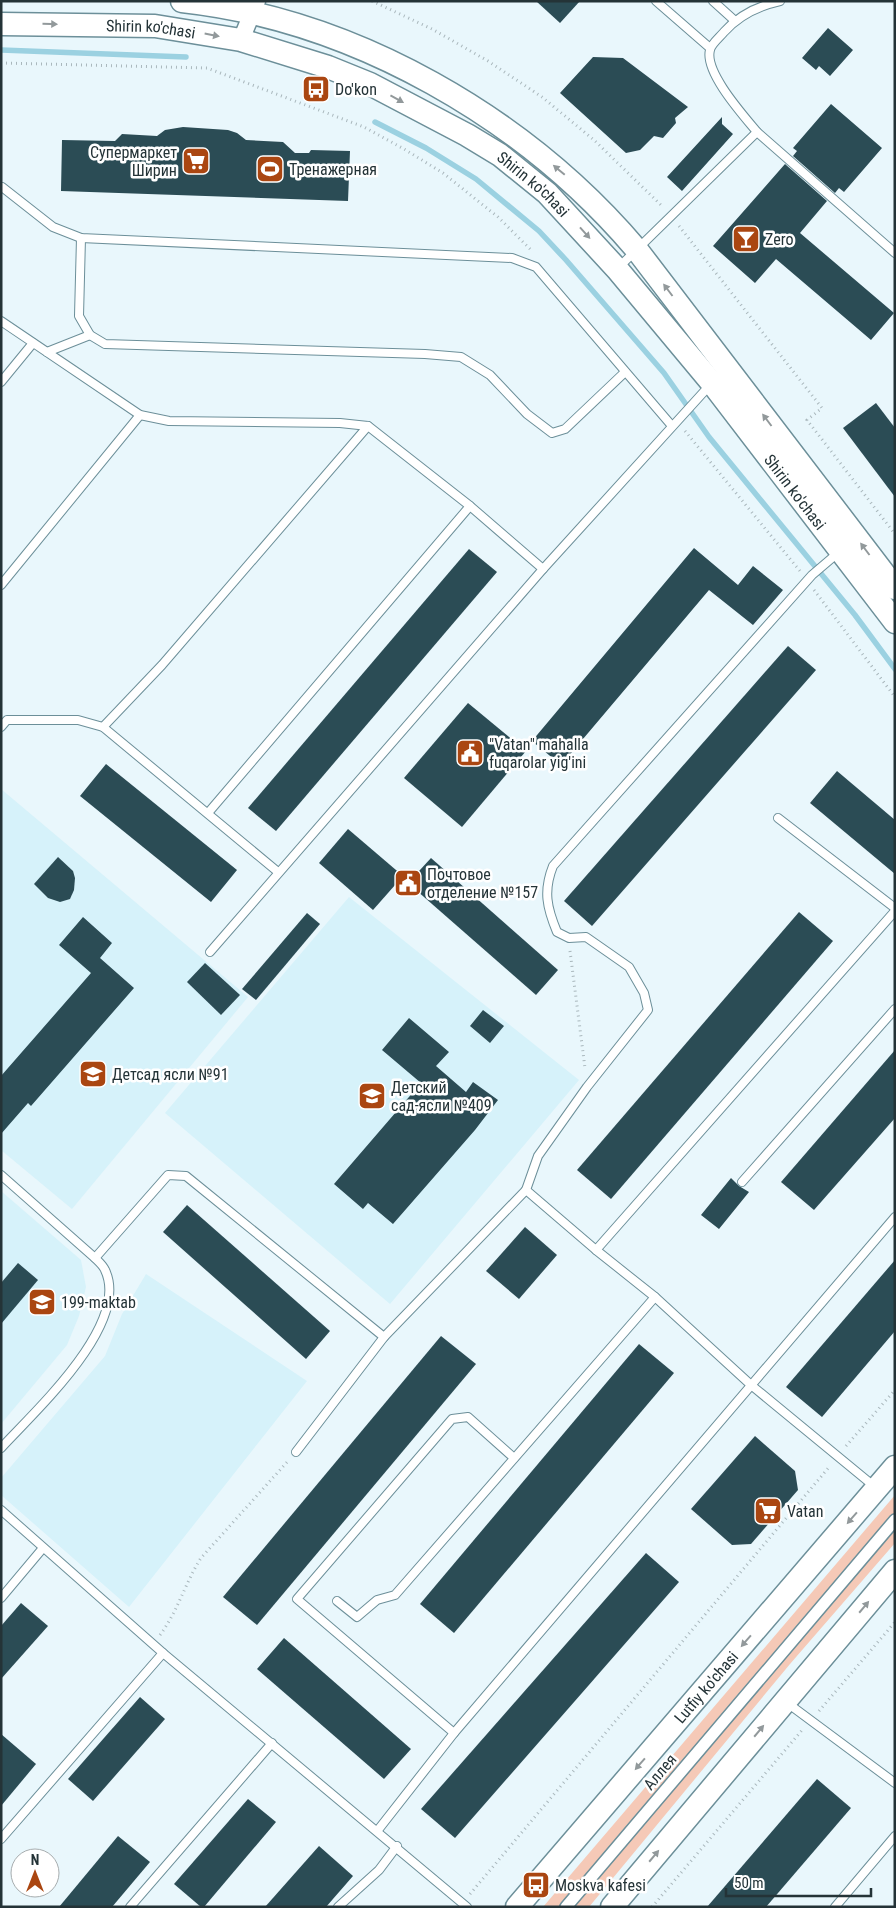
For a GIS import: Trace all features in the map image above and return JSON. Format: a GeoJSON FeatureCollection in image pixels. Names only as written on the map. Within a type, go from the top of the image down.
{"type":"FeatureCollection","features":[{"type":"Feature","properties":{"kind":"main road","name":"Shirin ko'chasi"},"geometry":{"type":"LineString","coordinates":[[182,1],[254,7],[415,74],[465,101],[512,133],[558,169],[600,208],[637,250],[720,376],[833,557],[895,622]]}},
{"type":"Feature","properties":{"kind":"main road","name":"Shirin ko'chasi"},"geometry":{"type":"LineString","coordinates":[[1,24],[155,26],[241,40],[328,67],[370,84],[483,145],[525,174],[546,193],[720,376],[895,588]]}},
{"type":"Feature","properties":{"kind":"main road","name":"Lutfiy ko'chasi"},"geometry":{"type":"LineString","coordinates":[[517,1907],[895,1467]]}},
{"type":"Feature","properties":{"kind":"main road"},"geometry":{"type":"LineString","coordinates":[[612,1907],[895,1571]]}},
{"type":"Feature","properties":{"kind":"street"},"geometry":{"type":"LineString","coordinates":[[241,40],[254,7]]}},
{"type":"Feature","properties":{"kind":"street","name":"Аллея"},"geometry":{"type":"LineString","coordinates":[[566,1907],[895,1520]]}},
{"type":"Feature","properties":{"kind":"lane"},"geometry":{"type":"LineString","coordinates":[[656,1],[710,48]]}},
{"type":"Feature","properties":{"kind":"lane"},"geometry":{"type":"LineString","coordinates":[[713,1],[734,20]]}},
{"type":"Feature","properties":{"kind":"lane"},"geometry":{"type":"LineString","coordinates":[[780,1],[767,4],[734,20],[710,48],[709,61],[714,72],[728,95],[757,132],[895,253]]}},
{"type":"Feature","properties":{"kind":"lane"},"geometry":{"type":"LineString","coordinates":[[617,269],[757,132]]}},
{"type":"Feature","properties":{"kind":"lane"},"geometry":{"type":"LineString","coordinates":[[1,187],[53,227],[81,238],[512,258],[536,267],[625,372],[674,423]]}},
{"type":"Feature","properties":{"kind":"lane"},"geometry":{"type":"LineString","coordinates":[[81,238],[79,316],[90,335],[105,344],[461,357],[490,375],[527,414],[552,432],[565,429],[625,372]]}},
{"type":"Feature","properties":{"kind":"lane"},"geometry":{"type":"LineString","coordinates":[[1,321],[140,415],[169,421],[340,423],[368,426],[470,506],[543,569]]}},
{"type":"Feature","properties":{"kind":"lane"},"geometry":{"type":"LineString","coordinates":[[47,352],[90,335]]}},
{"type":"Feature","properties":{"kind":"lane"},"geometry":{"type":"LineString","coordinates":[[1,382],[33,343]]}},
{"type":"Feature","properties":{"kind":"lane"},"geometry":{"type":"LineString","coordinates":[[210,952],[543,569],[674,423],[720,376]]}},
{"type":"Feature","properties":{"kind":"lane"},"geometry":{"type":"LineString","coordinates":[[1,585],[140,415]]}},
{"type":"Feature","properties":{"kind":"lane"},"geometry":{"type":"LineString","coordinates":[[102,727],[162,666],[368,426]]}},
{"type":"Feature","properties":{"kind":"lane"},"geometry":{"type":"LineString","coordinates":[[208,813],[470,506]]}},
{"type":"Feature","properties":{"kind":"lane"},"geometry":{"type":"LineString","coordinates":[[296,1452],[384,1338],[526,1190],[538,1156],[587,1086],[648,1010],[644,994],[629,967],[586,937],[568,938],[557,932],[551,918],[546,884],[552,866],[809,578],[833,557]]}},
{"type":"Feature","properties":{"kind":"lane"},"geometry":{"type":"LineString","coordinates":[[1,727],[7,720],[78,720],[102,727],[278,872]]}},
{"type":"Feature","properties":{"kind":"lane"},"geometry":{"type":"LineString","coordinates":[[596,1250],[895,909],[778,818]]}},
{"type":"Feature","properties":{"kind":"lane"},"geometry":{"type":"LineString","coordinates":[[742,1182],[895,1009]]}},
{"type":"Feature","properties":{"kind":"lane"},"geometry":{"type":"LineString","coordinates":[[1,1175],[95,1258],[105,1270],[108,1302],[95,1336],[86,1353],[1,1448]]}},
{"type":"Feature","properties":{"kind":"lane"},"geometry":{"type":"LineString","coordinates":[[95,1258],[168,1175],[186,1176],[384,1338]]}},
{"type":"Feature","properties":{"kind":"lane"},"geometry":{"type":"LineString","coordinates":[[526,1190],[655,1297],[751,1385],[877,1488]]}},
{"type":"Feature","properties":{"kind":"lane"},"geometry":{"type":"LineString","coordinates":[[378,1830],[454,1733],[895,1217]]}},
{"type":"Feature","properties":{"kind":"lane"},"geometry":{"type":"LineString","coordinates":[[337,1601],[357,1617],[377,1600],[395,1595],[655,1297]]}},
{"type":"Feature","properties":{"kind":"lane"},"geometry":{"type":"LineString","coordinates":[[454,1733],[297,1599],[452,1419],[468,1417],[514,1458]]}},
{"type":"Feature","properties":{"kind":"lane"},"geometry":{"type":"LineString","coordinates":[[1,1510],[163,1653],[378,1830],[465,1905]]}},
{"type":"Feature","properties":{"kind":"lane"},"geometry":{"type":"LineString","coordinates":[[1,1598],[43,1548]]}},
{"type":"Feature","properties":{"kind":"lane"},"geometry":{"type":"LineString","coordinates":[[1,1839],[163,1653]]}},
{"type":"Feature","properties":{"kind":"lane"},"geometry":{"type":"LineString","coordinates":[[784,1701],[895,1783]]}},
{"type":"Feature","properties":{"kind":"lane"},"geometry":{"type":"LineString","coordinates":[[130,1907],[272,1743]]}},
{"type":"Feature","properties":{"kind":"lane"},"geometry":{"type":"LineString","coordinates":[[835,1907],[895,1836]]}},
{"type":"Feature","properties":{"kind":"lane"},"geometry":{"type":"LineString","coordinates":[[338,1907],[380,1870],[397,1846]]}},
{"type":"Feature","properties":{"kind":"path"},"geometry":{"type":"LineString","coordinates":[[1,63],[207,68],[364,127],[404,148],[443,173],[498,217],[538,257]]}},
{"type":"Feature","properties":{"kind":"path"},"geometry":{"type":"LineString","coordinates":[[674,423],[809,578],[895,697]]}},
{"type":"Feature","properties":{"kind":"path"},"geometry":{"type":"LineString","coordinates":[[568,938],[587,1086]]}},
{"type":"Feature","properties":{"kind":"path"},"geometry":{"type":"LineString","coordinates":[[465,1905],[895,1390]]}},
{"type":"Feature","properties":{"kind":"path"},"geometry":{"type":"LineString","coordinates":[[154,1644],[169,1623],[182,1598],[191,1574],[201,1558],[296,1452]]}},
{"type":"Feature","properties":{"kind":"path"},"geometry":{"type":"LineString","coordinates":[[652,1907],[895,1622]]}},
{"type":"Feature","properties":{"kind":"shaded area","name":"Детсад ясли №91"},"geometry":{"type":"Polygon","coordinates":[[[1,789],[248,997],[72,1209],[1,1150],[1,789]]]}},
{"type":"Feature","properties":{"kind":"shaded area","name":"Детский сад-ясли №409"},"geometry":{"type":"Polygon","coordinates":[[[349,897],[579,1080],[390,1304],[165,1113],[349,897]]]}},
{"type":"Feature","properties":{"kind":"shaded area","name":"199-maktab"},"geometry":{"type":"Polygon","coordinates":[[[1,1191],[81,1260],[86,1287],[79,1316],[67,1345],[1,1424],[1,1191]]]}},
{"type":"Feature","properties":{"kind":"shaded area"},"geometry":{"type":"Polygon","coordinates":[[[146,1274],[307,1381],[129,1607],[1,1495],[1,1478],[105,1356],[122,1314],[146,1274]]]}},
{"type":"Feature","properties":{"kind":"shaded area"},"geometry":{"type":"Polygon","coordinates":[[[895,1495],[895,1543],[790,1664],[589,1907],[543,1907],[895,1495]]]}},
{"type":"Feature","properties":{"kind":"building"},"geometry":{"type":"Polygon","coordinates":[[[536,1],[580,1],[560,23],[536,1]]]}},
{"type":"Feature","properties":{"kind":"building"},"geometry":{"type":"Polygon","coordinates":[[[828,28],[853,50],[830,76],[819,66],[816,70],[802,58],[828,28]]]}},
{"type":"Feature","properties":{"kind":"building"},"geometry":{"type":"Polygon","coordinates":[[[593,57],[623,58],[688,107],[675,118],[676,123],[663,138],[654,136],[640,150],[626,153],[560,93],[593,57]]]}},
{"type":"Feature","properties":{"kind":"building"},"geometry":{"type":"Polygon","coordinates":[[[831,104],[882,148],[844,192],[839,188],[835,193],[793,156],[797,151],[793,148],[831,104]]]}},
{"type":"Feature","properties":{"kind":"building"},"geometry":{"type":"Polygon","coordinates":[[[722,117],[722,124],[733,134],[682,191],[667,177],[722,117]]]}},
{"type":"Feature","properties":{"kind":"building"},"geometry":{"type":"Polygon","coordinates":[[[183,127],[228,130],[237,133],[246,140],[283,142],[295,153],[309,153],[311,150],[350,151],[348,201],[61,191],[62,140],[115,141],[122,134],[157,136],[165,130],[183,127]]]}},
{"type":"Feature","properties":{"kind":"building"},"geometry":{"type":"Polygon","coordinates":[[[785,164],[827,201],[800,233],[894,313],[871,340],[776,259],[755,283],[713,246],[785,164]]]}},
{"type":"Feature","properties":{"kind":"building"},"geometry":{"type":"Polygon","coordinates":[[[876,403],[895,428],[895,497],[843,428],[876,403]]]}},
{"type":"Feature","properties":{"kind":"building"},"geometry":{"type":"Polygon","coordinates":[[[694,548],[738,585],[753,566],[783,590],[753,625],[709,590],[561,765],[532,741],[694,548]]]}},
{"type":"Feature","properties":{"kind":"building"},"geometry":{"type":"Polygon","coordinates":[[[469,549],[497,572],[276,831],[248,808],[469,549]]]}},
{"type":"Feature","properties":{"kind":"building"},"geometry":{"type":"Polygon","coordinates":[[[788,646],[816,670],[592,926],[564,901],[788,646]]]}},
{"type":"Feature","properties":{"kind":"building"},"geometry":{"type":"Polygon","coordinates":[[[468,703],[526,751],[462,827],[404,778],[468,703]]]}},
{"type":"Feature","properties":{"kind":"building"},"geometry":{"type":"Polygon","coordinates":[[[106,764],[237,870],[211,902],[80,796],[106,764]]]}},
{"type":"Feature","properties":{"kind":"building"},"geometry":{"type":"Polygon","coordinates":[[[837,771],[895,820],[895,874],[810,803],[837,771]]]}},
{"type":"Feature","properties":{"kind":"building"},"geometry":{"type":"Polygon","coordinates":[[[348,829],[403,876],[373,910],[319,863],[348,829]]]}},
{"type":"Feature","properties":{"kind":"building"},"geometry":{"type":"Polygon","coordinates":[[[58,857],[73,871],[75,878],[74,890],[70,899],[60,902],[48,898],[34,884],[58,857]]]}},
{"type":"Feature","properties":{"kind":"building"},"geometry":{"type":"Polygon","coordinates":[[[431,858],[558,970],[536,995],[408,883],[431,858]]]}},
{"type":"Feature","properties":{"kind":"building"},"geometry":{"type":"Polygon","coordinates":[[[799,912],[833,941],[611,1199],[577,1170],[799,912]]]}},
{"type":"Feature","properties":{"kind":"building"},"geometry":{"type":"Polygon","coordinates":[[[307,913],[320,924],[256,1000],[242,989],[307,913]]]}},
{"type":"Feature","properties":{"kind":"building"},"geometry":{"type":"Polygon","coordinates":[[[83,917],[112,943],[100,958],[134,988],[31,1106],[28,1103],[1,1134],[1,1076],[91,973],[59,945],[83,917]]]}},
{"type":"Feature","properties":{"kind":"building"},"geometry":{"type":"Polygon","coordinates":[[[205,963],[240,995],[221,1015],[187,982],[205,963]]]}},
{"type":"Feature","properties":{"kind":"building"},"geometry":{"type":"Polygon","coordinates":[[[483,1010],[504,1026],[490,1043],[470,1026],[483,1010]]]}},
{"type":"Feature","properties":{"kind":"building"},"geometry":{"type":"Polygon","coordinates":[[[409,1018],[449,1052],[436,1066],[466,1092],[473,1082],[498,1100],[475,1130],[393,1224],[368,1203],[363,1209],[334,1184],[421,1083],[382,1050],[409,1018]]]}},
{"type":"Feature","properties":{"kind":"building"},"geometry":{"type":"Polygon","coordinates":[[[895,1050],[895,1118],[814,1210],[781,1182],[895,1050]]]}},
{"type":"Feature","properties":{"kind":"building"},"geometry":{"type":"Polygon","coordinates":[[[731,1178],[749,1192],[719,1229],[701,1215],[731,1178]]]}},
{"type":"Feature","properties":{"kind":"building"},"geometry":{"type":"Polygon","coordinates":[[[187,1205],[330,1331],[306,1359],[163,1232],[187,1205]]]}},
{"type":"Feature","properties":{"kind":"building"},"geometry":{"type":"Polygon","coordinates":[[[525,1227],[557,1255],[519,1299],[486,1271],[525,1227]]]}},
{"type":"Feature","properties":{"kind":"building"},"geometry":{"type":"Polygon","coordinates":[[[895,1260],[895,1331],[822,1417],[786,1387],[895,1260]]]}},
{"type":"Feature","properties":{"kind":"building"},"geometry":{"type":"Polygon","coordinates":[[[18,1263],[38,1280],[1,1324],[1,1283],[18,1263]]]}},
{"type":"Feature","properties":{"kind":"building"},"geometry":{"type":"Polygon","coordinates":[[[441,1336],[476,1364],[257,1625],[223,1597],[441,1336]]]}},
{"type":"Feature","properties":{"kind":"building"},"geometry":{"type":"Polygon","coordinates":[[[639,1344],[674,1373],[454,1633],[420,1604],[639,1344]]]}},
{"type":"Feature","properties":{"kind":"building","name":"Vatan"},"geometry":{"type":"Polygon","coordinates":[[[755,1436],[795,1471],[798,1490],[751,1544],[732,1545],[691,1509],[755,1436]]]}},
{"type":"Feature","properties":{"kind":"building"},"geometry":{"type":"Polygon","coordinates":[[[646,1553],[679,1582],[455,1838],[421,1809],[646,1553]]]}},
{"type":"Feature","properties":{"kind":"building"},"geometry":{"type":"Polygon","coordinates":[[[21,1603],[48,1626],[1,1679],[1,1626],[21,1603]]]}},
{"type":"Feature","properties":{"kind":"building"},"geometry":{"type":"Polygon","coordinates":[[[284,1638],[411,1749],[384,1779],[257,1669],[284,1638]]]}},
{"type":"Feature","properties":{"kind":"building"},"geometry":{"type":"Polygon","coordinates":[[[140,1697],[165,1719],[93,1801],[68,1779],[140,1697]]]}},
{"type":"Feature","properties":{"kind":"building"},"geometry":{"type":"Polygon","coordinates":[[[1,1734],[36,1764],[1,1806],[1,1734]]]}},
{"type":"Feature","properties":{"kind":"building"},"geometry":{"type":"Polygon","coordinates":[[[817,1779],[851,1808],[766,1907],[707,1907],[817,1779]]]}},
{"type":"Feature","properties":{"kind":"building"},"geometry":{"type":"Polygon","coordinates":[[[248,1799],[276,1822],[204,1907],[201,1907],[174,1884],[248,1799]]]}},
{"type":"Feature","properties":{"kind":"building"},"geometry":{"type":"Polygon","coordinates":[[[118,1836],[150,1862],[112,1907],[59,1907],[118,1836]]]}},
{"type":"Feature","properties":{"kind":"building"},"geometry":{"type":"Polygon","coordinates":[[[319,1846],[353,1876],[326,1907],[265,1907],[319,1846]]]}},
{"type":"Feature","properties":{"kind":"waterway"},"geometry":{"type":"LineString","coordinates":[[1,50],[186,57]]}},
{"type":"Feature","properties":{"kind":"waterway"},"geometry":{"type":"LineString","coordinates":[[375,122],[426,148],[476,179],[539,231],[664,373],[709,437],[855,615],[895,669]]}},
{"type":"Feature","properties":{"kind":"place","name":"Do'kon"},"geometry":{"type":"Point","coordinates":[316,89]}},
{"type":"Feature","properties":{"kind":"place","name":"Супермаркет Ширин"},"geometry":{"type":"Point","coordinates":[196,161]}},
{"type":"Feature","properties":{"kind":"place","name":"Тренажерная"},"geometry":{"type":"Point","coordinates":[270,169]}},
{"type":"Feature","properties":{"kind":"place","name":"Zero"},"geometry":{"type":"Point","coordinates":[746,239]}},
{"type":"Feature","properties":{"kind":"place","name":"\"Vatan\" mahalla fuqarolar yig'ini"},"geometry":{"type":"Point","coordinates":[470,753]}},
{"type":"Feature","properties":{"kind":"place","name":"Почтовое отделение №157"},"geometry":{"type":"Point","coordinates":[408,883]}},
{"type":"Feature","properties":{"kind":"place","name":"Детсад ясли №91"},"geometry":{"type":"Point","coordinates":[93,1074]}},
{"type":"Feature","properties":{"kind":"place","name":"Детский сад-ясли №409"},"geometry":{"type":"Point","coordinates":[372,1096]}},
{"type":"Feature","properties":{"kind":"place","name":"199-maktab"},"geometry":{"type":"Point","coordinates":[42,1302]}},
{"type":"Feature","properties":{"kind":"place","name":"Vatan"},"geometry":{"type":"Point","coordinates":[768,1511]}},
{"type":"Feature","properties":{"kind":"place","name":"Moskva kafesi"},"geometry":{"type":"Point","coordinates":[536,1885]}}]}
